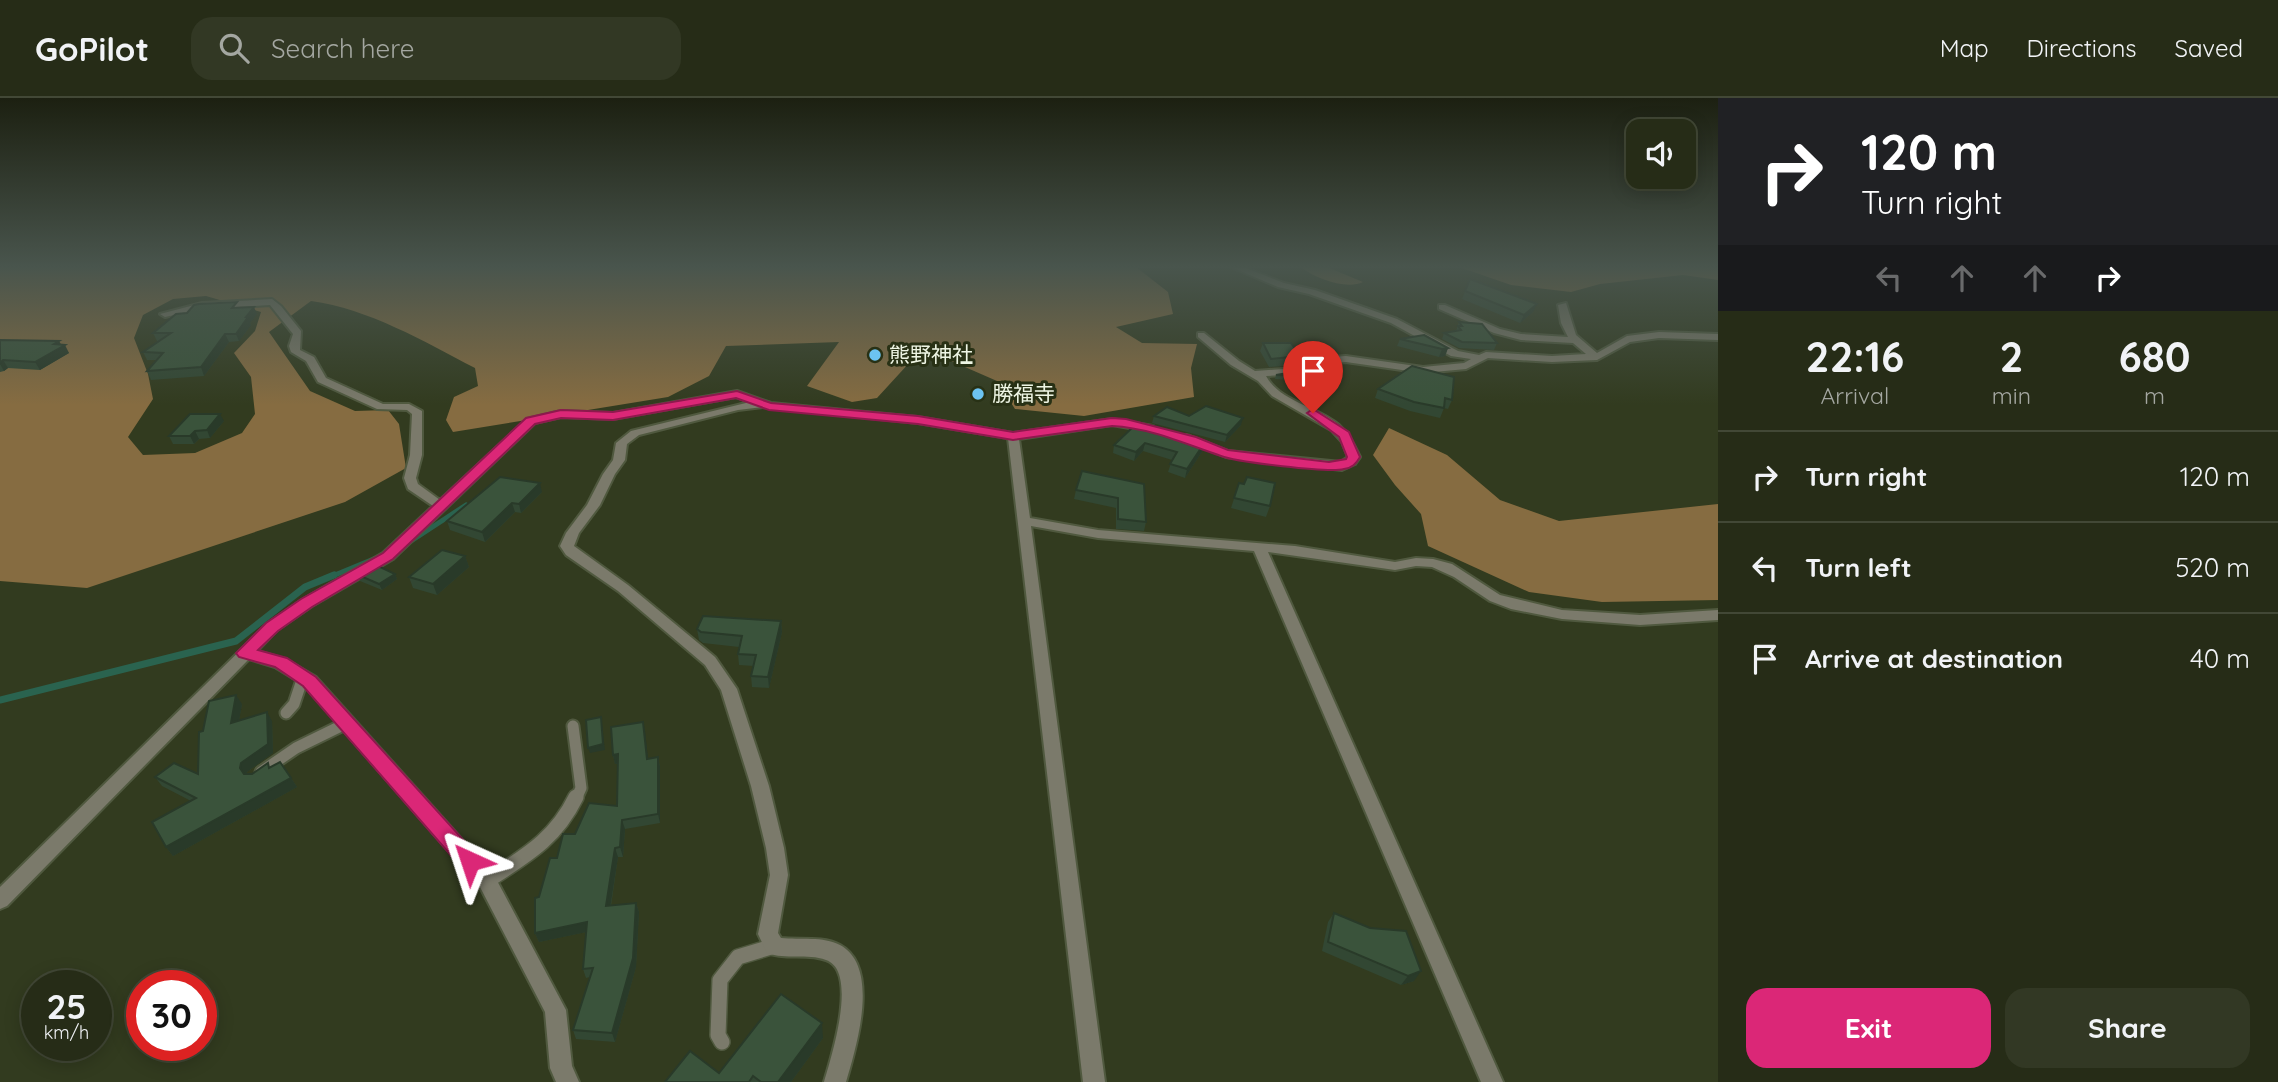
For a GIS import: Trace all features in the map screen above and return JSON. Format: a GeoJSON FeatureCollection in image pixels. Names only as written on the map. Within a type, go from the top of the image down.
{"type":"FeatureCollection","features":[{"type":"Feature","properties":{"kind":"street"},"geometry":{"type":"LineString","coordinates":[[165,314],[170,313]]}},
{"type":"Feature","properties":{"kind":"street"},"geometry":{"type":"LineString","coordinates":[[282,313],[284,319],[298,334],[294,346],[296,352],[310,359],[322,380],[381,407],[410,407],[418,413],[416,455],[410,478],[412,486],[441,506]]}},
{"type":"Feature","properties":{"kind":"street"},"geometry":{"type":"LineString","coordinates":[[1371,313],[1394,321],[1455,354],[1481,358]]}},
{"type":"Feature","properties":{"kind":"street"},"geometry":{"type":"LineString","coordinates":[[1457,313],[1509,334],[1576,340]]}},
{"type":"Feature","properties":{"kind":"street"},"geometry":{"type":"LineString","coordinates":[[1563,313],[1564,324],[1580,346],[1597,358]]}},
{"type":"Feature","properties":{"kind":"street"},"geometry":{"type":"LineString","coordinates":[[835,1082],[850,1028],[851,974],[845,960],[833,952],[788,950],[774,946],[768,934],[779,875],[775,848],[760,786],[729,689],[710,661],[623,588],[571,552],[567,546],[569,537],[597,500],[606,475],[619,460],[618,449],[623,439],[635,433],[737,407],[763,404],[844,415],[918,420],[1013,436],[1112,422],[1174,434],[1226,454],[1329,466],[1342,466],[1351,462],[1354,457],[1344,435],[1329,422],[1266,386],[1260,378],[1235,363],[1201,335]]}},
{"type":"Feature","properties":{"kind":"street"},"geometry":{"type":"LineString","coordinates":[[1260,378],[1259,373],[1299,371],[1319,361],[1346,359],[1423,370],[1454,369],[1481,358],[1498,355],[1552,359],[1597,358],[1628,339],[1652,335],[1718,337]]}},
{"type":"Feature","properties":{"kind":"street"},"geometry":{"type":"LineString","coordinates":[[0,900],[272,627],[307,603],[388,556],[531,421],[540,417],[575,413],[613,416],[737,394],[763,404]]}},
{"type":"Feature","properties":{"kind":"street"},"geometry":{"type":"LineString","coordinates":[[1013,436],[1094,1082]]}},
{"type":"Feature","properties":{"kind":"street"},"geometry":{"type":"LineString","coordinates":[[1025,521],[1098,534],[1295,550],[1395,566],[1408,562],[1437,564],[1457,570],[1486,593],[1509,604],[1619,621],[1669,621],[1718,615]]}},
{"type":"Feature","properties":{"kind":"street"},"geometry":{"type":"LineString","coordinates":[[1260,549],[1492,1082]]}},
{"type":"Feature","properties":{"kind":"street"},"geometry":{"type":"LineString","coordinates":[[245,653],[281,663],[303,677],[487,881],[555,1010],[561,1068],[568,1082]]}},
{"type":"Feature","properties":{"kind":"lane"},"geometry":{"type":"LineString","coordinates":[[286,713],[294,704],[303,677]]}},
{"type":"Feature","properties":{"kind":"lane"},"geometry":{"type":"LineString","coordinates":[[254,776],[296,748],[347,723]]}},
{"type":"Feature","properties":{"kind":"lane"},"geometry":{"type":"LineString","coordinates":[[487,881],[543,844],[566,818],[581,788],[573,726]]}},
{"type":"Feature","properties":{"kind":"lane"},"geometry":{"type":"LineString","coordinates":[[722,1042],[718,1035],[720,980],[738,957],[774,946]]}},
{"type":"Feature","properties":{"kind":"shaded area"},"geometry":{"type":"Polygon","coordinates":[[[0,313],[147,313],[143,315],[134,338],[148,374],[153,399],[128,437],[143,455],[195,453],[242,433],[255,414],[251,377],[234,353],[255,331],[261,313],[295,313],[269,332],[310,391],[355,411],[388,410],[399,424],[406,468],[345,502],[87,588],[0,581],[0,313]]]}},
{"type":"Feature","properties":{"kind":"shaded area"},"geometry":{"type":"Polygon","coordinates":[[[359,313],[1173,313],[1116,327],[1142,343],[1197,344],[1191,368],[1194,397],[1084,416],[1015,409],[997,381],[942,357],[910,362],[877,398],[852,402],[807,386],[839,342],[726,346],[709,376],[668,397],[453,432],[446,420],[454,397],[478,386],[475,368],[359,313]]]}},
{"type":"Feature","properties":{"kind":"shaded area"},"geometry":{"type":"Polygon","coordinates":[[[1389,428],[1447,455],[1500,500],[1559,521],[1718,504],[1718,600],[1602,602],[1529,592],[1428,546],[1421,514],[1373,455],[1389,428]]]}},
{"type":"Feature","properties":{"kind":"building"},"geometry":{"type":"Polygon","coordinates":[[[249,313],[236,334],[225,334],[201,367],[147,371],[163,353],[143,352],[171,333],[153,333],[176,314],[249,313]]]}},
{"type":"Feature","properties":{"kind":"building"},"geometry":{"type":"Polygon","coordinates":[[[1459,322],[1482,324],[1497,343],[1462,342],[1444,333],[1461,330],[1459,322]]]}},
{"type":"Feature","properties":{"kind":"building"},"geometry":{"type":"Polygon","coordinates":[[[1424,335],[1448,348],[1400,339],[1424,335]]]}},
{"type":"Feature","properties":{"kind":"building"},"geometry":{"type":"Polygon","coordinates":[[[0,340],[59,341],[54,344],[65,345],[35,362],[3,360],[0,363],[0,340]]]}},
{"type":"Feature","properties":{"kind":"building"},"geometry":{"type":"Polygon","coordinates":[[[1263,343],[1291,343],[1300,356],[1271,359],[1263,343]]]}},
{"type":"Feature","properties":{"kind":"building"},"geometry":{"type":"Polygon","coordinates":[[[1412,366],[1454,377],[1452,400],[1445,398],[1444,408],[1414,402],[1378,389],[1412,366]]]}},
{"type":"Feature","properties":{"kind":"building"},"geometry":{"type":"Polygon","coordinates":[[[1305,370],[1308,376],[1276,375],[1305,370]]]}},
{"type":"Feature","properties":{"kind":"building"},"geometry":{"type":"Polygon","coordinates":[[[1206,406],[1243,418],[1227,435],[1154,416],[1167,407],[1189,416],[1206,406]]]}},
{"type":"Feature","properties":{"kind":"building"},"geometry":{"type":"Polygon","coordinates":[[[190,414],[220,414],[207,430],[195,431],[190,436],[169,436],[190,414]]]}},
{"type":"Feature","properties":{"kind":"building"},"geometry":{"type":"Polygon","coordinates":[[[1134,426],[1156,426],[1205,442],[1187,469],[1170,464],[1177,452],[1145,443],[1136,452],[1114,445],[1134,426]]]}},
{"type":"Feature","properties":{"kind":"building"},"geometry":{"type":"Polygon","coordinates":[[[1082,471],[1144,484],[1146,522],[1118,519],[1118,498],[1076,490],[1082,471]]]}},
{"type":"Feature","properties":{"kind":"building"},"geometry":{"type":"Polygon","coordinates":[[[500,477],[540,483],[519,504],[512,503],[482,532],[447,521],[500,477]]]}},
{"type":"Feature","properties":{"kind":"building"},"geometry":{"type":"Polygon","coordinates":[[[1247,477],[1275,483],[1270,506],[1234,498],[1239,483],[1244,484],[1247,477]]]}},
{"type":"Feature","properties":{"kind":"building"},"geometry":{"type":"Polygon","coordinates":[[[442,550],[465,556],[433,584],[409,577],[442,550]]]}},
{"type":"Feature","properties":{"kind":"building"},"geometry":{"type":"Polygon","coordinates":[[[376,565],[395,574],[379,584],[358,575],[376,565]]]}},
{"type":"Feature","properties":{"kind":"building"},"geometry":{"type":"Polygon","coordinates":[[[703,616],[781,621],[768,677],[751,676],[756,655],[738,654],[742,636],[701,632],[697,629],[703,616]]]}},
{"type":"Feature","properties":{"kind":"building"},"geometry":{"type":"Polygon","coordinates":[[[236,695],[231,723],[267,712],[268,744],[241,763],[240,768],[244,774],[252,774],[268,763],[269,768],[280,762],[291,778],[166,847],[152,822],[196,798],[155,777],[174,763],[198,774],[199,732],[203,731],[209,701],[236,695]]]}},
{"type":"Feature","properties":{"kind":"building"},"geometry":{"type":"Polygon","coordinates":[[[601,717],[603,744],[588,748],[586,720],[601,717]]]}},
{"type":"Feature","properties":{"kind":"building"},"geometry":{"type":"Polygon","coordinates":[[[643,722],[647,759],[658,757],[658,814],[622,820],[620,847],[615,848],[606,906],[636,903],[633,958],[612,1033],[573,1030],[593,968],[583,969],[587,922],[535,933],[535,898],[539,897],[550,858],[557,858],[563,834],[575,834],[589,803],[617,806],[618,754],[613,755],[611,727],[643,722]]]}},
{"type":"Feature","properties":{"kind":"building"},"geometry":{"type":"Polygon","coordinates":[[[1334,913],[1370,928],[1406,931],[1421,971],[1408,976],[1328,942],[1334,913]]]}},
{"type":"Feature","properties":{"kind":"building"},"geometry":{"type":"Polygon","coordinates":[[[781,994],[822,1023],[778,1082],[761,1082],[753,1076],[749,1082],[665,1082],[690,1051],[719,1073],[781,994]]]}},
{"type":"Feature","properties":{"kind":"waterway"},"geometry":{"type":"LineString","coordinates":[[405,545],[466,505]]}},
{"type":"Feature","properties":{"kind":"waterway"},"geometry":{"type":"LineString","coordinates":[[330,577],[376,558]]}},
{"type":"Feature","properties":{"kind":"waterway"},"geometry":{"type":"LineString","coordinates":[[0,700],[236,641],[305,587],[334,575]]}},
{"type":"Feature","properties":{"kind":"place","name":"熊野神社"},"geometry":{"type":"Point","coordinates":[875,355]}},
{"type":"Feature","properties":{"kind":"place","name":"勝福寺"},"geometry":{"type":"Point","coordinates":[978,394]}},
{"type":"Feature","properties":{"kind":"route"},"geometry":{"type":"LineString","coordinates":[[470,861],[310,681],[281,663],[245,653],[272,627],[307,603],[388,556],[531,421],[540,417],[575,413],[613,416],[737,394],[769,406],[918,420],[1013,436],[1112,422],[1126,423],[1192,439],[1226,454],[1329,466],[1342,466],[1351,462],[1354,457],[1352,448],[1344,435],[1313,413]]}}]}
